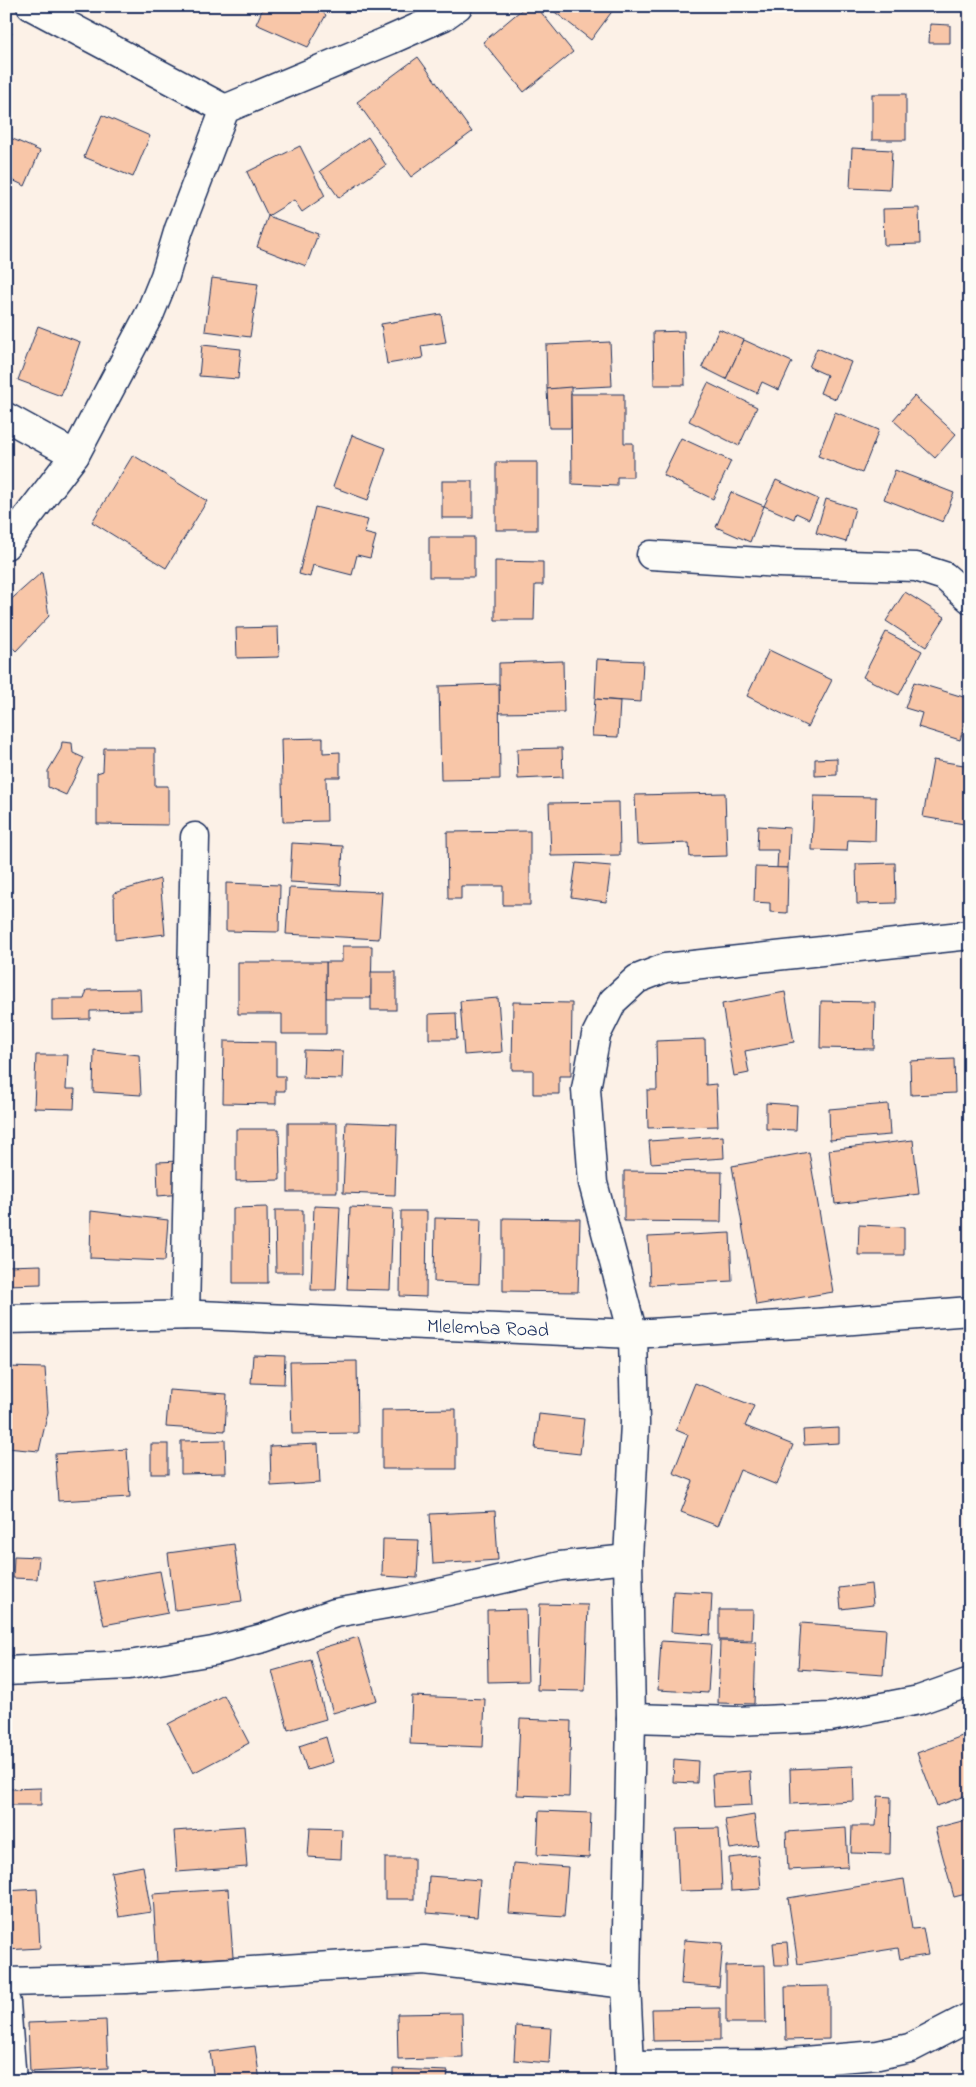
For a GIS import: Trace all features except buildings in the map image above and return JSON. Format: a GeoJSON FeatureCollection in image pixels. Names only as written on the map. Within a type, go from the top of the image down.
{"type":"FeatureCollection","features":[{"type":"Feature","properties":{"kind":"street"},"geometry":{"type":"LineString","coordinates":[[31,6],[225,109]]}},
{"type":"Feature","properties":{"kind":"street"},"geometry":{"type":"LineString","coordinates":[[6,545],[74,455],[150,313],[165,276],[179,229],[225,109],[390,40],[444,16],[458,6]]}},
{"type":"Feature","properties":{"kind":"street"},"geometry":{"type":"LineString","coordinates":[[6,417],[74,455]]}},
{"type":"Feature","properties":{"kind":"street"},"geometry":{"type":"LineString","coordinates":[[651,556],[779,563],[916,567],[944,576],[970,599]]}},
{"type":"Feature","properties":{"kind":"street"},"geometry":{"type":"LineString","coordinates":[[184,1315],[195,837]]}},
{"type":"Feature","properties":{"kind":"street"},"geometry":{"type":"LineString","coordinates":[[970,935],[664,968],[637,979],[613,1001],[596,1035],[586,1089],[593,1183],[633,1334],[636,1423],[628,1559],[631,1718],[626,1984],[629,2073],[878,2055],[910,2048],[970,2017]]}},
{"type":"Feature","properties":{"kind":"street","name":"Mlelemba Road"},"geometry":{"type":"LineString","coordinates":[[6,1319],[184,1315],[633,1334],[970,1311]]}},
{"type":"Feature","properties":{"kind":"street"},"geometry":{"type":"LineString","coordinates":[[6,1671],[129,1665],[213,1651],[263,1638],[335,1613],[404,1601],[560,1566],[628,1559]]}},
{"type":"Feature","properties":{"kind":"street"},"geometry":{"type":"LineString","coordinates":[[631,1718],[737,1721],[830,1717],[919,1700],[970,1682]]}},
{"type":"Feature","properties":{"kind":"street"},"geometry":{"type":"LineString","coordinates":[[6,1982],[126,1979],[424,1960],[626,1984]]}},
{"type":"Feature","properties":{"kind":"street"},"geometry":{"type":"LineString","coordinates":[[6,2003],[12,2081]]}}]}
